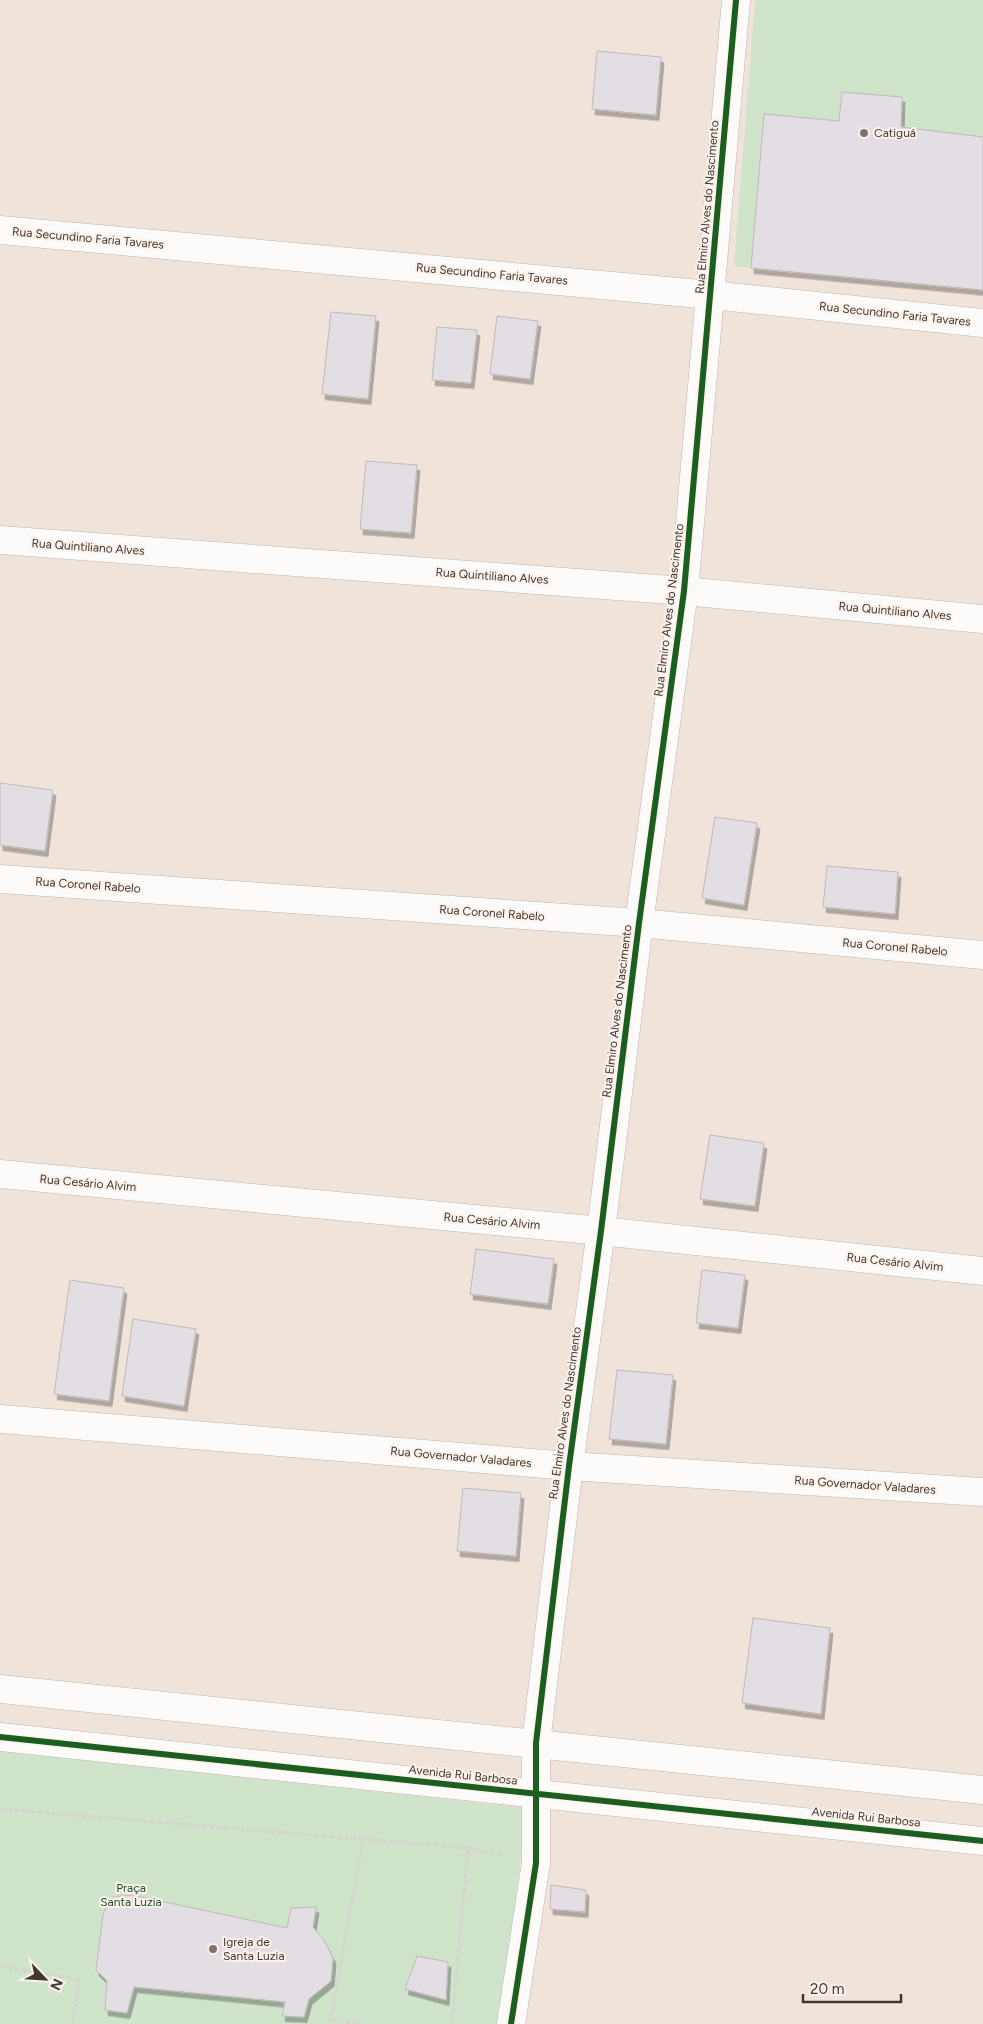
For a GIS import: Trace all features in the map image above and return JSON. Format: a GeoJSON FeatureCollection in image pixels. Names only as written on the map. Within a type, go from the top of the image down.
{"type":"FeatureCollection","features":[{"type":"Feature","properties":{"kind":"street","name":"Rua Elmiro Alves do Nascimento"},"geometry":{"type":"LineString","coordinates":[[511,2024],[536,1863],[536,1743],[569,1466],[684,591],[736,0]]}},
{"type":"Feature","properties":{"kind":"street","name":"Rua Secundino Faria Tavares"},"geometry":{"type":"LineString","coordinates":[[0,230],[711,294],[983,323]]}},
{"type":"Feature","properties":{"kind":"street","name":"Rua Quintiliano Alves"},"geometry":{"type":"LineString","coordinates":[[0,540],[684,591],[983,619]]}},
{"type":"Feature","properties":{"kind":"street","name":"Rua Coronel Rabelo"},"geometry":{"type":"LineString","coordinates":[[0,879],[639,924],[983,955]]}},
{"type":"Feature","properties":{"kind":"street","name":"Rua Cesário Alvim"},"geometry":{"type":"LineString","coordinates":[[0,1174],[601,1231],[983,1271]]}},
{"type":"Feature","properties":{"kind":"street","name":"Rua Governador Valadares"},"geometry":{"type":"LineString","coordinates":[[0,1419],[569,1466],[983,1492]]}},
{"type":"Feature","properties":{"kind":"street"},"geometry":{"type":"LineString","coordinates":[[0,1689],[983,1790]]}},
{"type":"Feature","properties":{"kind":"street","name":"Avenida Rui Barbosa"},"geometry":{"type":"LineString","coordinates":[[0,1737],[983,1840]]}},
{"type":"Feature","properties":{"kind":"path"},"geometry":{"type":"LineString","coordinates":[[0,1809],[468,1848],[536,1863]]}},
{"type":"Feature","properties":{"kind":"path"},"geometry":{"type":"LineString","coordinates":[[362,2024],[330,2022],[364,1839]]}},
{"type":"Feature","properties":{"kind":"path"},"geometry":{"type":"LineString","coordinates":[[452,2024],[468,1848]]}},
{"type":"Feature","properties":{"kind":"path"},"geometry":{"type":"LineString","coordinates":[[0,1966],[80,1980],[72,2024]]}},
{"type":"Feature","properties":{"kind":"green space","name":"Catiguá"},"geometry":{"type":"Polygon","coordinates":[[[755,0],[983,0],[983,290],[734,266],[755,0]]]}},
{"type":"Feature","properties":{"kind":"green space","name":"Praça Santa Luzia"},"geometry":{"type":"Polygon","coordinates":[[[0,1751],[527,1808],[501,2024],[0,2024],[0,1751]]]}},
{"type":"Feature","properties":{"kind":"building"},"geometry":{"type":"Polygon","coordinates":[[[597,51],[661,57],[656,115],[592,109],[597,51]]]}},
{"type":"Feature","properties":{"kind":"building"},"geometry":{"type":"Polygon","coordinates":[[[842,92],[902,97],[901,127],[983,137],[983,290],[751,268],[764,114],[839,121],[842,92]]]}},
{"type":"Feature","properties":{"kind":"building"},"geometry":{"type":"Polygon","coordinates":[[[331,312],[376,316],[368,399],[322,394],[331,312]]]}},
{"type":"Feature","properties":{"kind":"building"},"geometry":{"type":"Polygon","coordinates":[[[497,316],[538,321],[530,379],[490,374],[497,316]]]}},
{"type":"Feature","properties":{"kind":"building"},"geometry":{"type":"Polygon","coordinates":[[[437,327],[477,330],[471,383],[432,380],[437,327]]]}},
{"type":"Feature","properties":{"kind":"building"},"geometry":{"type":"Polygon","coordinates":[[[366,461],[417,465],[411,533],[360,529],[366,461]]]}},
{"type":"Feature","properties":{"kind":"building"},"geometry":{"type":"Polygon","coordinates":[[[0,783],[53,790],[45,851],[0,845],[0,783]]]}},
{"type":"Feature","properties":{"kind":"building"},"geometry":{"type":"Polygon","coordinates":[[[715,817],[757,823],[744,905],[702,898],[715,817]]]}},
{"type":"Feature","properties":{"kind":"building"},"geometry":{"type":"Polygon","coordinates":[[[827,866],[898,872],[895,914],[823,907],[827,866]]]}},
{"type":"Feature","properties":{"kind":"building"},"geometry":{"type":"Polygon","coordinates":[[[710,1135],[764,1143],[755,1206],[700,1199],[710,1135]]]}},
{"type":"Feature","properties":{"kind":"building"},"geometry":{"type":"Polygon","coordinates":[[[476,1249],[554,1259],[548,1304],[470,1294],[476,1249]]]}},
{"type":"Feature","properties":{"kind":"building"},"geometry":{"type":"Polygon","coordinates":[[[702,1270],[745,1275],[738,1328],[696,1323],[702,1270]]]}},
{"type":"Feature","properties":{"kind":"building"},"geometry":{"type":"Polygon","coordinates":[[[70,1280],[124,1288],[109,1401],[54,1394],[70,1280]]]}},
{"type":"Feature","properties":{"kind":"building"},"geometry":{"type":"Polygon","coordinates":[[[133,1319],[196,1329],[184,1406],[122,1396],[133,1319]]]}},
{"type":"Feature","properties":{"kind":"building"},"geometry":{"type":"Polygon","coordinates":[[[617,1370],[673,1375],[666,1444],[609,1439],[617,1370]]]}},
{"type":"Feature","properties":{"kind":"building"},"geometry":{"type":"Polygon","coordinates":[[[463,1488],[521,1493],[516,1556],[457,1551],[463,1488]]]}},
{"type":"Feature","properties":{"kind":"building"},"geometry":{"type":"Polygon","coordinates":[[[753,1618],[830,1628],[821,1714],[742,1703],[753,1618]]]}},
{"type":"Feature","properties":{"kind":"building"},"geometry":{"type":"Polygon","coordinates":[[[551,1885],[586,1890],[585,1912],[550,1909],[551,1885]]]}},
{"type":"Feature","properties":{"kind":"building","name":"Igreja de Santa Luzia"},"geometry":{"type":"Polygon","coordinates":[[[132,1895],[287,1928],[291,1908],[316,1907],[313,1927],[324,1940],[333,1958],[331,1981],[309,1999],[304,2017],[282,2016],[285,2002],[134,1987],[127,2013],[105,2010],[107,1981],[96,1970],[103,1914],[112,1897],[132,1895]]]}},
{"type":"Feature","properties":{"kind":"building"},"geometry":{"type":"Polygon","coordinates":[[[417,1956],[448,1962],[446,2000],[405,1989],[417,1956]]]}},
{"type":"Feature","properties":{"kind":"cycle path"},"geometry":{"type":"LineString","coordinates":[[511,2024],[536,1863],[536,1743],[569,1466],[684,591],[736,0]]}},
{"type":"Feature","properties":{"kind":"cycle path"},"geometry":{"type":"LineString","coordinates":[[0,1737],[983,1841]]}},
{"type":"Feature","properties":{"kind":"place","name":"Catiguá"},"geometry":{"type":"Point","coordinates":[864,133]}},
{"type":"Feature","properties":{"kind":"place","name":"Igreja de Santa Luzia"},"geometry":{"type":"Point","coordinates":[213,1949]}}]}
